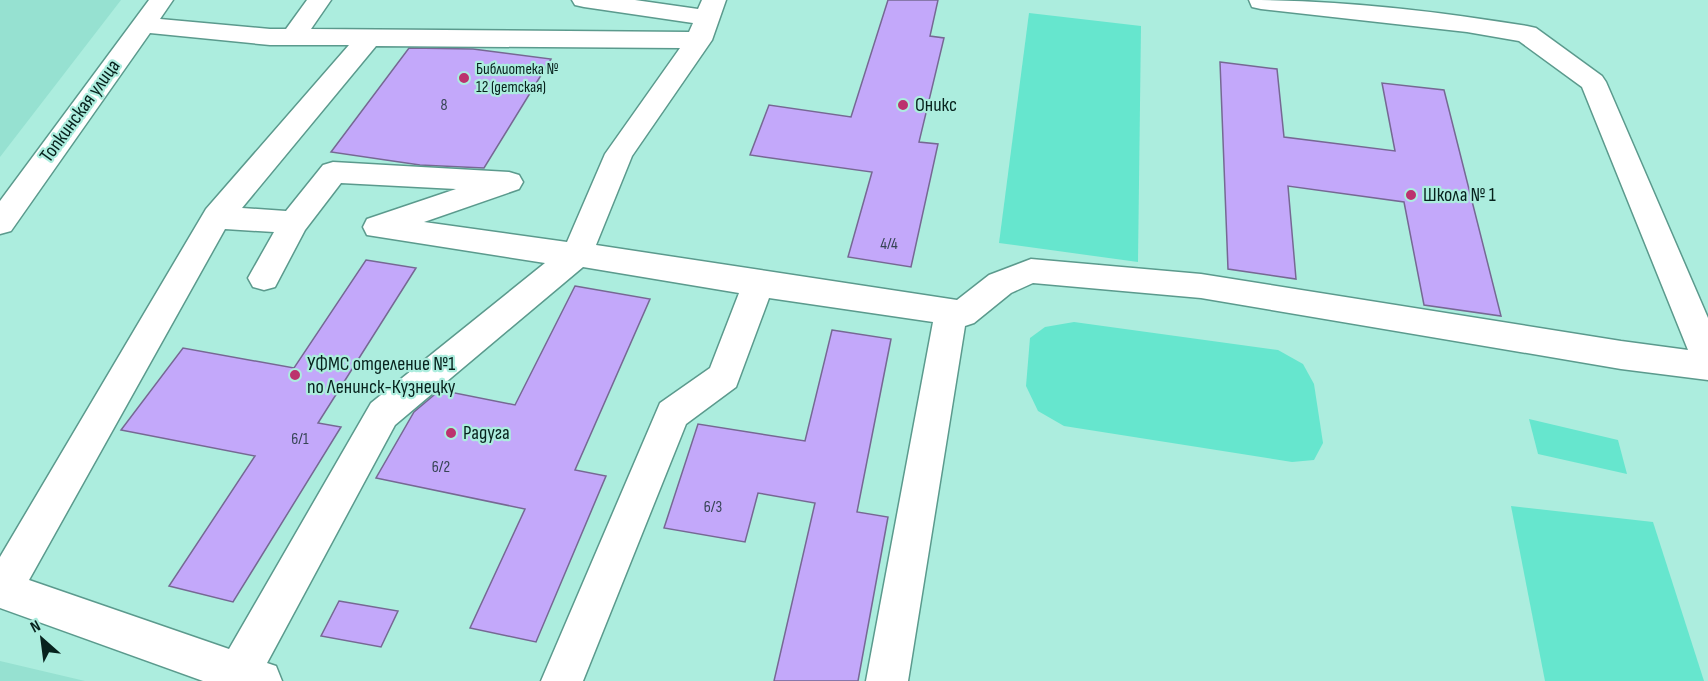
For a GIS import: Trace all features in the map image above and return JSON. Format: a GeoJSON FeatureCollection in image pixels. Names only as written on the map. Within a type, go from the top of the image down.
{"type":"FeatureCollection","features":[{"type":"Feature","properties":{"kind":"street","name":"Топкинская улица"},"geometry":{"type":"LineString","coordinates":[[0,223],[161,0]]}},
{"type":"Feature","properties":{"kind":"street"},"geometry":{"type":"LineString","coordinates":[[294,36],[318,0]]}},
{"type":"Feature","properties":{"kind":"street"},"geometry":{"type":"LineString","coordinates":[[584,0],[614,2],[707,19]]}},
{"type":"Feature","properties":{"kind":"street"},"geometry":{"type":"LineString","coordinates":[[1261,0],[1261,2],[1305,3],[1527,34],[1593,82],[1708,357]]}},
{"type":"Feature","properties":{"kind":"street"},"geometry":{"type":"LineString","coordinates":[[142,25],[270,37],[370,37],[707,19]]}},
{"type":"Feature","properties":{"kind":"street"},"geometry":{"type":"LineString","coordinates":[[370,37],[217,217],[1,590],[249,678],[383,414],[577,254],[620,154],[707,19]]}},
{"type":"Feature","properties":{"kind":"street"},"geometry":{"type":"LineString","coordinates":[[264,278],[294,223],[333,172],[509,182],[378,227],[556,253],[577,254],[758,284],[963,314],[1000,284],[1031,270],[1202,286],[1621,355],[1708,366]]}},
{"type":"Feature","properties":{"kind":"street"},"geometry":{"type":"LineString","coordinates":[[217,217],[294,223]]}},
{"type":"Feature","properties":{"kind":"street"},"geometry":{"type":"LineString","coordinates":[[562,681],[672,414],[724,377],[758,284]]}},
{"type":"Feature","properties":{"kind":"street"},"geometry":{"type":"LineString","coordinates":[[888,681],[951,313]]}},
{"type":"Feature","properties":{"kind":"shaded area"},"geometry":{"type":"Polygon","coordinates":[[[0,0],[121,0],[0,157],[0,0]]]}},
{"type":"Feature","properties":{"kind":"shaded area"},"geometry":{"type":"Polygon","coordinates":[[[1029,13],[1141,26],[1138,262],[999,243],[1029,13]]]}},
{"type":"Feature","properties":{"kind":"shaded area"},"geometry":{"type":"Polygon","coordinates":[[[1074,322],[1278,350],[1303,364],[1314,384],[1323,443],[1314,460],[1292,462],[1064,426],[1038,411],[1026,386],[1030,338],[1045,327],[1074,322]]]}},
{"type":"Feature","properties":{"kind":"shaded area"},"geometry":{"type":"Polygon","coordinates":[[[1529,419],[1618,440],[1627,474],[1538,454],[1529,419]]]}},
{"type":"Feature","properties":{"kind":"shaded area"},"geometry":{"type":"Polygon","coordinates":[[[1511,506],[1653,522],[1704,681],[1545,681],[1511,506]]]}},
{"type":"Feature","properties":{"kind":"shaded area"},"geometry":{"type":"Polygon","coordinates":[[[0,661],[85,681],[0,681],[0,661]]]}},
{"type":"Feature","properties":{"kind":"building"},"geometry":{"type":"Polygon","coordinates":[[[888,0],[938,0],[930,36],[944,38],[919,142],[938,144],[911,267],[848,257],[872,172],[750,155],[769,105],[851,117],[888,0]]]}},
{"type":"Feature","properties":{"kind":"building"},"geometry":{"type":"Polygon","coordinates":[[[409,48],[473,49],[551,59],[484,168],[420,165],[331,152],[409,48]]]}},
{"type":"Feature","properties":{"kind":"building","name":"Школа № 1"},"geometry":{"type":"Polygon","coordinates":[[[1220,62],[1277,69],[1284,137],[1395,151],[1382,83],[1444,90],[1501,316],[1424,305],[1404,202],[1288,186],[1296,279],[1228,269],[1220,62]]]}},
{"type":"Feature","properties":{"kind":"building"},"geometry":{"type":"Polygon","coordinates":[[[366,260],[416,268],[318,423],[341,427],[233,602],[169,586],[255,456],[121,430],[183,348],[294,368],[366,260]]]}},
{"type":"Feature","properties":{"kind":"building"},"geometry":{"type":"Polygon","coordinates":[[[575,286],[650,299],[575,470],[606,476],[536,642],[470,628],[525,509],[376,478],[414,412],[440,390],[515,405],[575,286]]]}},
{"type":"Feature","properties":{"kind":"building"},"geometry":{"type":"Polygon","coordinates":[[[832,330],[891,339],[857,512],[888,517],[858,681],[774,681],[815,503],[758,493],[745,542],[664,528],[698,424],[805,441],[832,330]]]}},
{"type":"Feature","properties":{"kind":"building"},"geometry":{"type":"Polygon","coordinates":[[[339,601],[398,611],[381,647],[321,636],[339,601]]]}},
{"type":"Feature","properties":{"kind":"place","name":"Библиотека № 12 (детская)"},"geometry":{"type":"Point","coordinates":[464,78]}},
{"type":"Feature","properties":{"kind":"place","name":"Оникс"},"geometry":{"type":"Point","coordinates":[903,105]}},
{"type":"Feature","properties":{"kind":"place","name":"Школа № 1"},"geometry":{"type":"Point","coordinates":[1411,195]}},
{"type":"Feature","properties":{"kind":"place","name":"УФМС отделение №1 по Ленинск-Кузнецку"},"geometry":{"type":"Point","coordinates":[295,375]}},
{"type":"Feature","properties":{"kind":"place","name":"Радуга"},"geometry":{"type":"Point","coordinates":[451,433]}}]}
